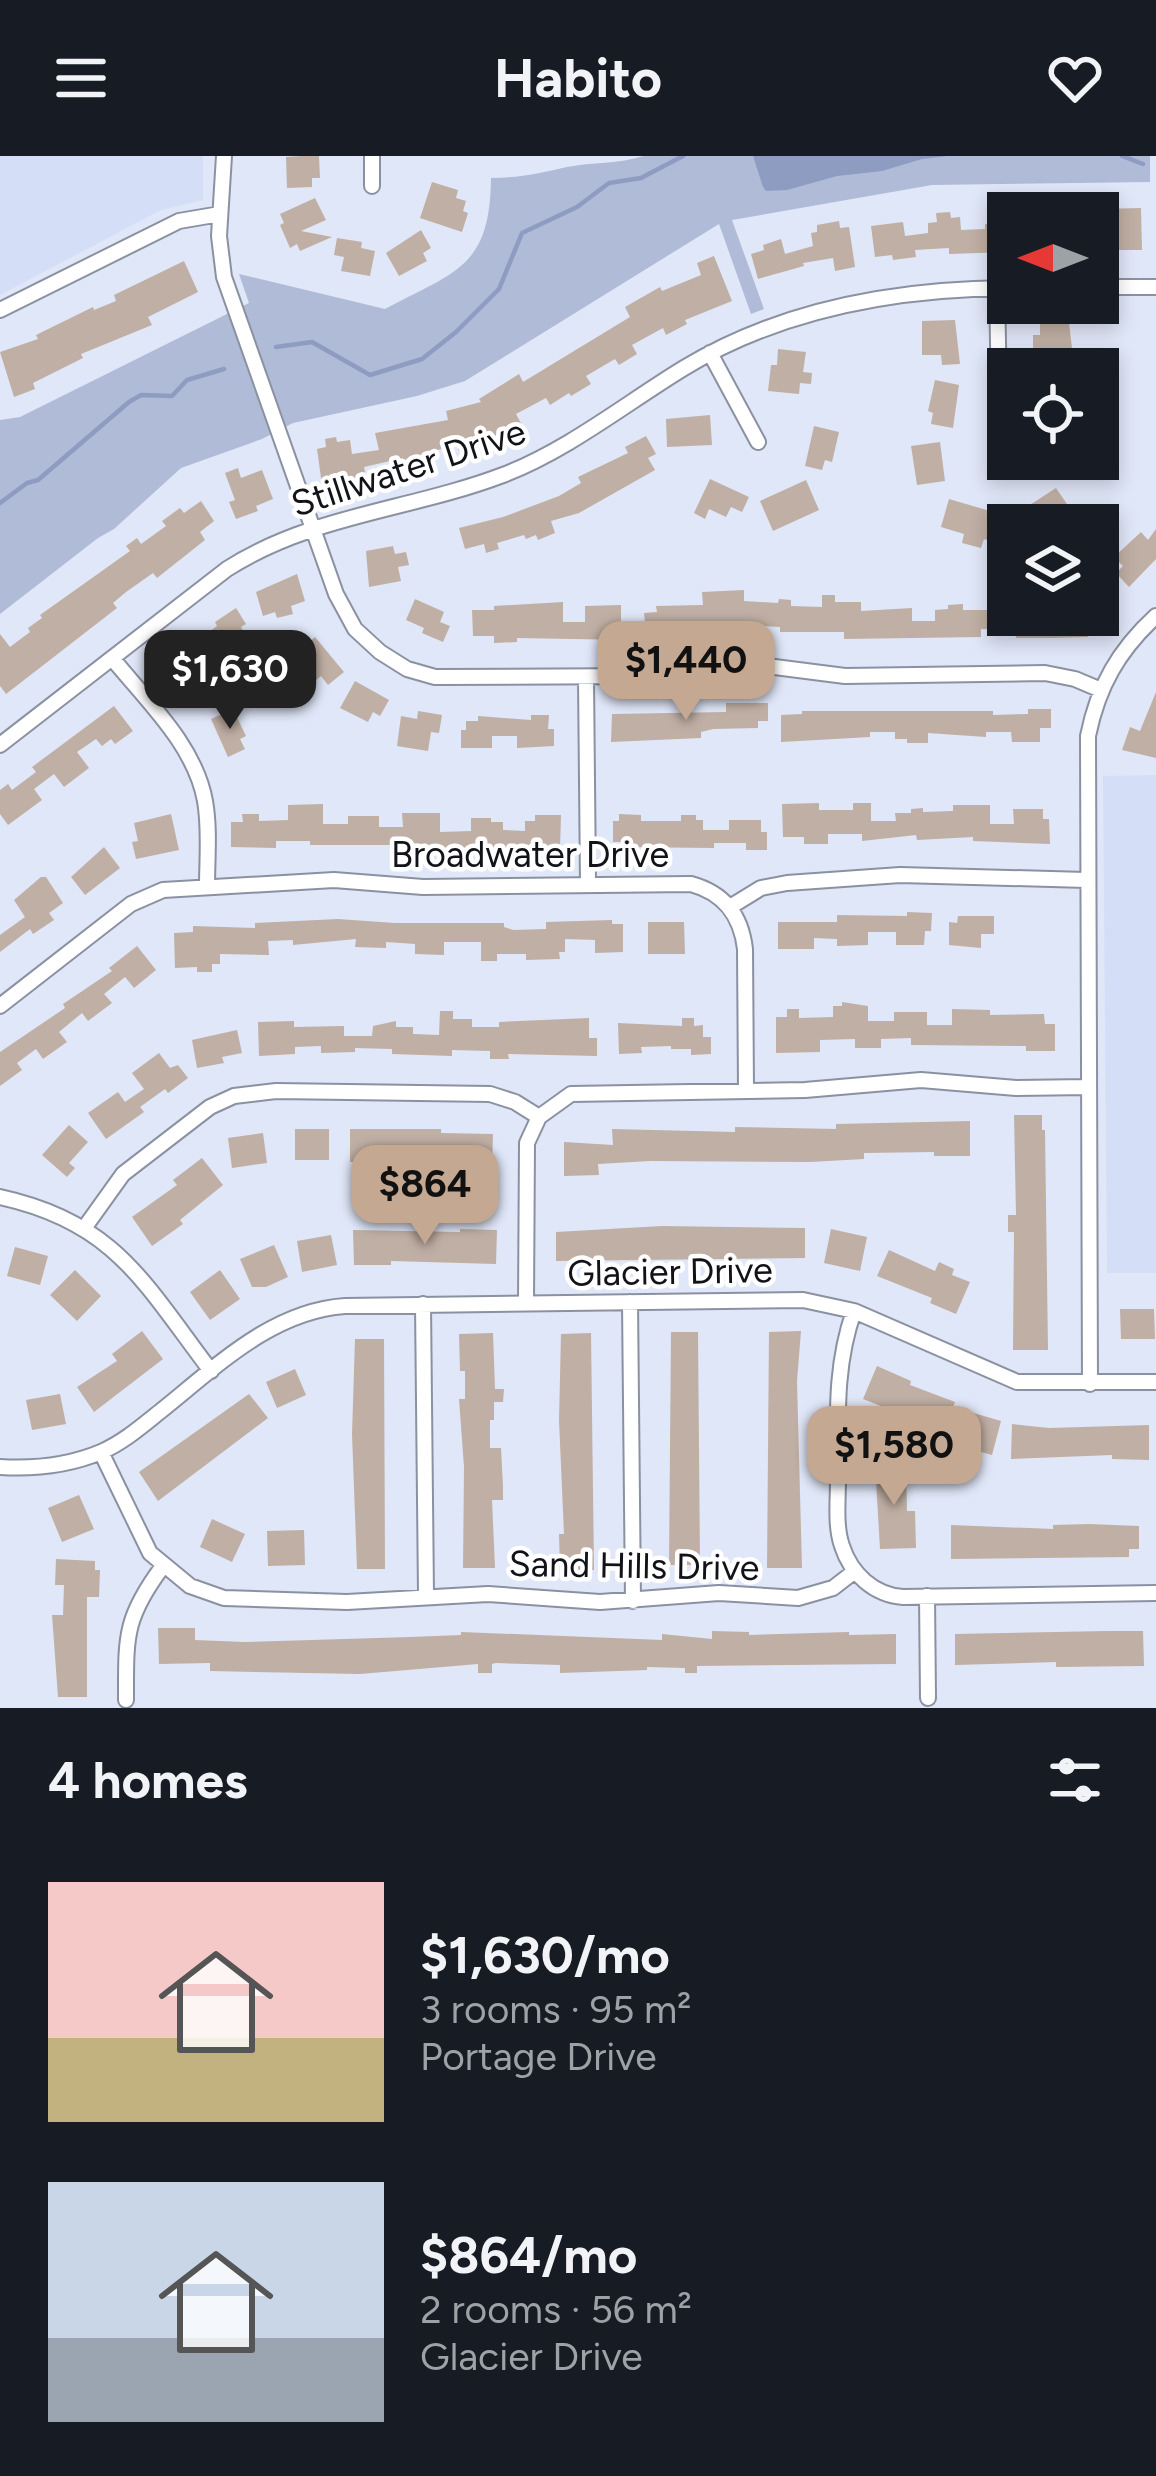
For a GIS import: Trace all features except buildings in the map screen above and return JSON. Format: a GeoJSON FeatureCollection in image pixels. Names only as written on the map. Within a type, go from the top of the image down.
{"type":"FeatureCollection","features":[{"type":"Feature","properties":{"kind":"street"},"geometry":{"type":"LineString","coordinates":[[226,156],[221,256],[231,298],[348,619],[393,661],[417,672],[450,678],[655,676],[751,664],[845,676],[1045,673],[1101,690]]}},
{"type":"Feature","properties":{"kind":"street"},"geometry":{"type":"LineString","coordinates":[[372,156],[372,186]]}},
{"type":"Feature","properties":{"kind":"street"},"geometry":{"type":"LineString","coordinates":[[0,310],[179,220],[220,214]]}},
{"type":"Feature","properties":{"kind":"street"},"geometry":{"type":"LineString","coordinates":[[1119,287],[1156,287]]}},
{"type":"Feature","properties":{"kind":"street","name":"Stillwater Drive"},"geometry":{"type":"LineString","coordinates":[[0,745],[227,569],[265,547],[314,527],[461,489],[520,468],[710,353],[764,327],[826,309],[987,289]]}},
{"type":"Feature","properties":{"kind":"street"},"geometry":{"type":"LineString","coordinates":[[710,353],[758,442]]}},
{"type":"Feature","properties":{"kind":"street"},"geometry":{"type":"LineString","coordinates":[[1090,1384],[1088,736],[1101,690],[1129,642],[1156,616]]}},
{"type":"Feature","properties":{"kind":"street"},"geometry":{"type":"LineString","coordinates":[[112,658],[180,742],[200,780],[207,823],[207,887]]}},
{"type":"Feature","properties":{"kind":"street"},"geometry":{"type":"LineString","coordinates":[[586,678],[588,884]]}},
{"type":"Feature","properties":{"kind":"street"},"geometry":{"type":"LineString","coordinates":[[746,1090],[746,949],[742,926],[730,907],[761,888],[787,883],[900,875],[1086,880]]}},
{"type":"Feature","properties":{"kind":"street","name":"Broadwater Drive"},"geometry":{"type":"LineString","coordinates":[[0,1006],[144,896],[168,890],[334,880],[423,887],[691,884],[710,890],[730,907]]}},
{"type":"Feature","properties":{"kind":"street"},"geometry":{"type":"LineString","coordinates":[[526,1303],[525,1157],[539,1117],[560,1099],[580,1092],[805,1090],[921,1080],[1016,1088],[1088,1087]]}},
{"type":"Feature","properties":{"kind":"street"},"geometry":{"type":"LineString","coordinates":[[85,1227],[123,1174],[210,1107],[234,1096],[276,1091],[490,1094],[539,1117]]}},
{"type":"Feature","properties":{"kind":"street"},"geometry":{"type":"LineString","coordinates":[[0,1197],[53,1211],[85,1227],[135,1272],[211,1370]]}},
{"type":"Feature","properties":{"kind":"street","name":"Glacier Drive"},"geometry":{"type":"LineString","coordinates":[[0,1467],[49,1465],[101,1452],[254,1339],[304,1312],[345,1306],[803,1300],[854,1311],[1004,1378],[1038,1384],[1156,1382]]}},
{"type":"Feature","properties":{"kind":"street"},"geometry":{"type":"LineString","coordinates":[[630,1302],[633,1601]]}},
{"type":"Feature","properties":{"kind":"street"},"geometry":{"type":"LineString","coordinates":[[423,1304],[426,1595]]}},
{"type":"Feature","properties":{"kind":"street"},"geometry":{"type":"LineString","coordinates":[[854,1311],[838,1374],[838,1525],[842,1548],[855,1571],[881,1593],[1156,1593]]}},
{"type":"Feature","properties":{"kind":"street","name":"Sand Hills Drive"},"geometry":{"type":"LineString","coordinates":[[101,1452],[142,1540],[163,1566],[197,1590],[236,1600],[367,1602],[488,1594],[633,1601],[719,1593],[798,1598],[832,1588],[855,1571]]}},
{"type":"Feature","properties":{"kind":"street"},"geometry":{"type":"LineString","coordinates":[[126,1700],[130,1620],[163,1566]]}},
{"type":"Feature","properties":{"kind":"street"},"geometry":{"type":"LineString","coordinates":[[927,1596],[928,1697]]}},
{"type":"Feature","properties":{"kind":"shaded area"},"geometry":{"type":"Polygon","coordinates":[[[0,156],[203,156],[203,200],[161,210],[0,295],[0,156]]]}},
{"type":"Feature","properties":{"kind":"shaded area"},"geometry":{"type":"Polygon","coordinates":[[[644,156],[1150,156],[1150,182],[932,185],[732,220],[764,309],[751,314],[719,224],[465,381],[293,423],[181,468],[114,529],[0,614],[0,420],[20,417],[249,303],[239,274],[385,309],[449,275],[476,249],[489,208],[491,178],[644,156]]]}},
{"type":"Feature","properties":{"kind":"shaded area"},"geometry":{"type":"Polygon","coordinates":[[[753,156],[947,156],[766,191],[753,156]]]}},
{"type":"Feature","properties":{"kind":"shaded area"},"geometry":{"type":"Polygon","coordinates":[[[1156,775],[1156,1273],[1107,1273],[1103,776],[1156,775]]]}},
{"type":"Feature","properties":{"kind":"waterway"},"geometry":{"type":"LineString","coordinates":[[276,347],[312,342],[370,375],[422,359],[499,289],[522,233],[577,207],[609,183],[641,178],[683,156]]}},
{"type":"Feature","properties":{"kind":"waterway"},"geometry":{"type":"LineString","coordinates":[[1122,156],[1143,164]]}},
{"type":"Feature","properties":{"kind":"waterway"},"geometry":{"type":"LineString","coordinates":[[0,503],[38,480],[129,402],[141,395],[172,396],[187,380],[224,369]]}}]}
